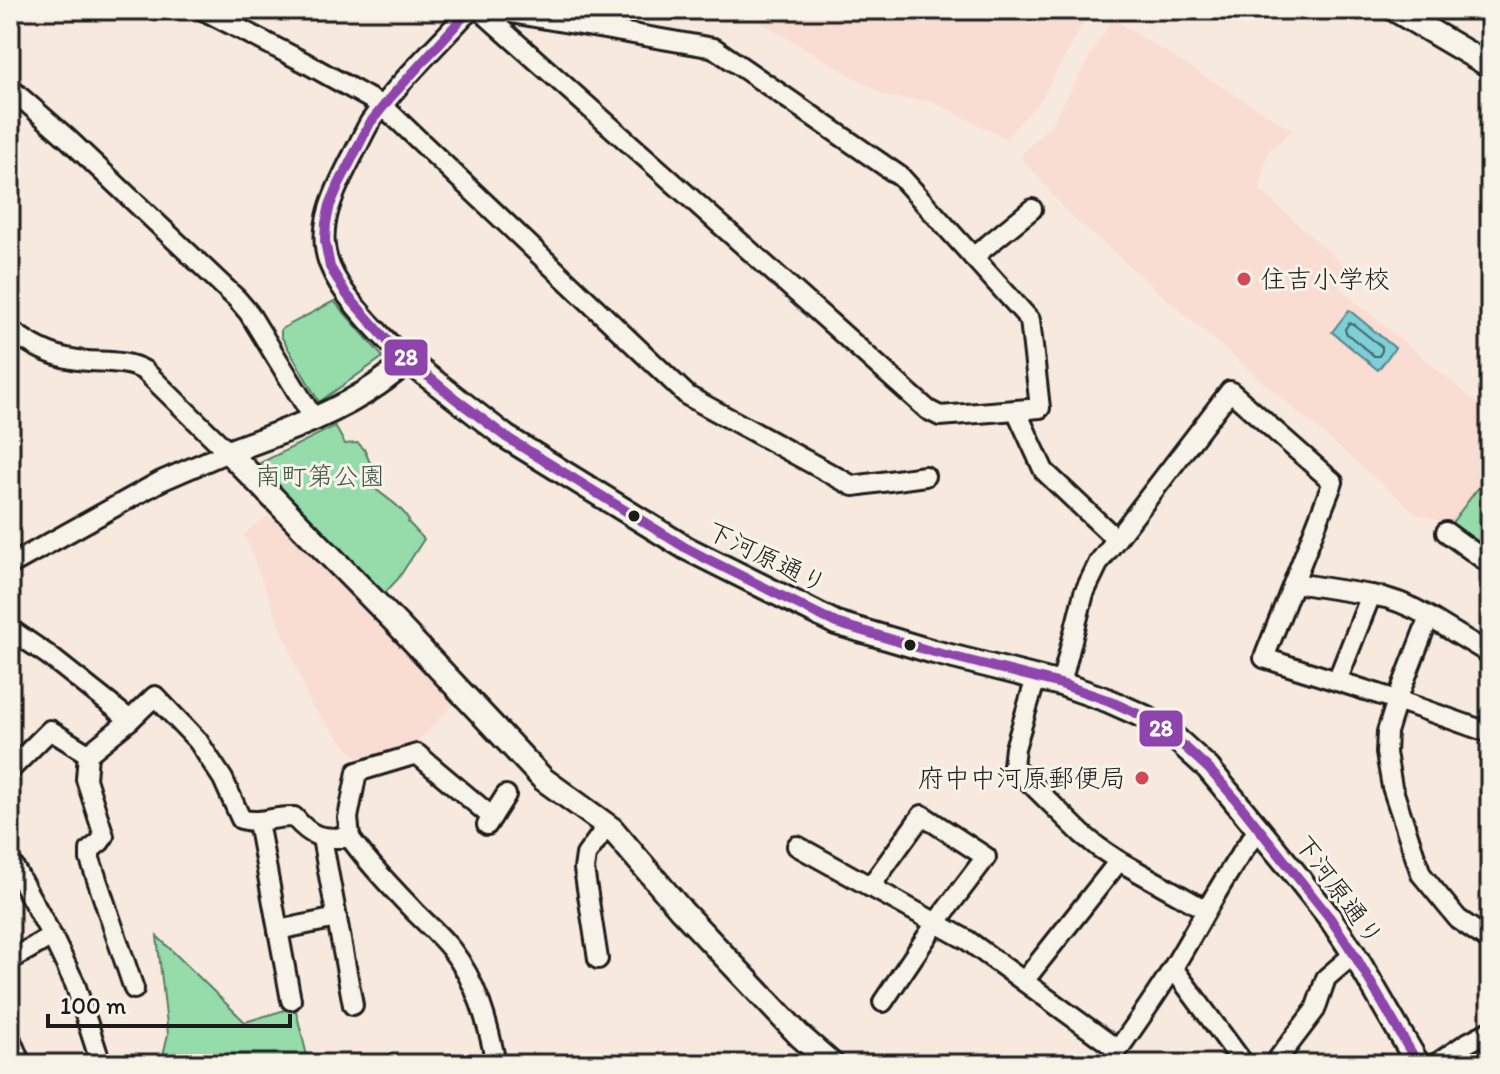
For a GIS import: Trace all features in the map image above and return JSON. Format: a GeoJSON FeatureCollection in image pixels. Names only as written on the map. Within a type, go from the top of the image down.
{"type":"FeatureCollection","features":[{"type":"Feature","properties":{"kind":"street"},"geometry":{"type":"LineString","coordinates":[[203,10],[232,16],[304,62],[383,106],[688,396],[853,486],[925,476]]}},
{"type":"Feature","properties":{"kind":"street"},"geometry":{"type":"LineString","coordinates":[[10,565],[161,481],[314,419],[367,391],[408,361],[369,322],[330,267],[325,241],[326,223],[339,184],[370,123],[472,10]]}},
{"type":"Feature","properties":{"kind":"street"},"geometry":{"type":"LineString","coordinates":[[480,10],[928,410],[940,416],[1040,408],[1030,320],[901,177],[714,48],[494,10]]}},
{"type":"Feature","properties":{"kind":"street"},"geometry":{"type":"LineString","coordinates":[[1395,10],[1490,66]]}},
{"type":"Feature","properties":{"kind":"street"},"geometry":{"type":"LineString","coordinates":[[10,88],[237,299],[263,335],[314,419]]}},
{"type":"Feature","properties":{"kind":"street"},"geometry":{"type":"LineString","coordinates":[[973,257],[1032,209]]}},
{"type":"Feature","properties":{"kind":"street"},"geometry":{"type":"LineString","coordinates":[[10,330],[48,353],[73,359],[136,365],[145,371],[399,626],[543,779],[607,826],[800,1036],[832,1064]]}},
{"type":"Feature","properties":{"kind":"street","name":"下河原通り"},"geometry":{"type":"LineString","coordinates":[[408,361],[506,437],[686,548],[836,623],[1061,684],[1145,717],[1175,738],[1208,768],[1330,918],[1418,1064]]}},
{"type":"Feature","properties":{"kind":"street"},"geometry":{"type":"LineString","coordinates":[[1061,684],[1084,593],[1099,562],[1230,391],[1333,482],[1264,658],[1490,733]]}},
{"type":"Feature","properties":{"kind":"street"},"geometry":{"type":"LineString","coordinates":[[1016,410],[1044,471],[1116,539]]}},
{"type":"Feature","properties":{"kind":"street"},"geometry":{"type":"LineString","coordinates":[[1446,532],[1490,564]]}},
{"type":"Feature","properties":{"kind":"street"},"geometry":{"type":"LineString","coordinates":[[1295,583],[1389,597],[1415,608],[1490,654]]}},
{"type":"Feature","properties":{"kind":"street"},"geometry":{"type":"LineString","coordinates":[[1337,681],[1371,595]]}},
{"type":"Feature","properties":{"kind":"street"},"geometry":{"type":"LineString","coordinates":[[1429,617],[1387,732],[1386,753],[1392,787],[1421,874],[1458,919],[1490,941]]}},
{"type":"Feature","properties":{"kind":"street"},"geometry":{"type":"LineString","coordinates":[[10,629],[130,720]]}},
{"type":"Feature","properties":{"kind":"street"},"geometry":{"type":"LineString","coordinates":[[1036,678],[1015,748],[1013,766],[1082,834],[1119,861],[1206,910]]}},
{"type":"Feature","properties":{"kind":"street"},"geometry":{"type":"LineString","coordinates":[[134,989],[90,859],[90,850],[104,836],[86,779],[88,754],[155,696],[198,741],[223,779],[241,819],[254,823],[294,817],[305,829],[322,838],[350,838]]}},
{"type":"Feature","properties":{"kind":"street"},"geometry":{"type":"LineString","coordinates":[[10,770],[50,730],[88,754]]}},
{"type":"Feature","properties":{"kind":"street"},"geometry":{"type":"LineString","coordinates":[[496,1064],[476,989],[451,949],[386,882],[350,838],[348,818],[357,772],[417,754],[489,822],[506,795]]}},
{"type":"Feature","properties":{"kind":"street"},"geometry":{"type":"LineString","coordinates":[[870,887],[922,815],[986,857],[936,923],[883,1002]]}},
{"type":"Feature","properties":{"kind":"street"},"geometry":{"type":"LineString","coordinates":[[258,822],[291,1000]]}},
{"type":"Feature","properties":{"kind":"street"},"geometry":{"type":"LineString","coordinates":[[602,948],[584,869],[586,855],[607,826]]}},
{"type":"Feature","properties":{"kind":"street"},"geometry":{"type":"LineString","coordinates":[[797,846],[967,940],[1024,981],[1113,1057],[1173,968],[1206,910],[1259,829]]}},
{"type":"Feature","properties":{"kind":"street"},"geometry":{"type":"LineString","coordinates":[[322,838],[353,1005]]}},
{"type":"Feature","properties":{"kind":"street"},"geometry":{"type":"LineString","coordinates":[[10,860],[75,984],[101,1064]]}},
{"type":"Feature","properties":{"kind":"street"},"geometry":{"type":"LineString","coordinates":[[1024,981],[1119,861]]}},
{"type":"Feature","properties":{"kind":"street"},"geometry":{"type":"LineString","coordinates":[[278,930],[337,918]]}},
{"type":"Feature","properties":{"kind":"street"},"geometry":{"type":"LineString","coordinates":[[10,960],[52,936]]}},
{"type":"Feature","properties":{"kind":"street"},"geometry":{"type":"LineString","coordinates":[[1274,1064],[1315,1010],[1326,978],[1354,954]]}},
{"type":"Feature","properties":{"kind":"street"},"geometry":{"type":"LineString","coordinates":[[1173,968],[1244,1064]]}},
{"type":"Feature","properties":{"kind":"street"},"geometry":{"type":"LineString","coordinates":[[1436,1064],[1490,1031]]}},
{"type":"Feature","properties":{"kind":"street"},"geometry":{"type":"LineString","coordinates":[[10,1038],[21,1064]]}},
{"type":"Feature","properties":{"kind":"shaded area"},"geometry":{"type":"Polygon","coordinates":[[[740,10],[1091,10],[1041,99],[1006,138],[931,101],[888,97],[740,10]]]}},
{"type":"Feature","properties":{"kind":"shaded area","name":"住吉小学校"},"geometry":{"type":"Polygon","coordinates":[[[1112,19],[1292,130],[1267,153],[1260,190],[1349,270],[1339,288],[1490,414],[1490,472],[1451,524],[1417,514],[1069,214],[1020,156],[1050,126],[1112,19]]]}},
{"type":"Feature","properties":{"kind":"shaded area"},"geometry":{"type":"Polygon","coordinates":[[[269,515],[458,700],[413,746],[357,758],[312,707],[244,534],[269,515]]]}},
{"type":"Feature","properties":{"kind":"green space"},"geometry":{"type":"Polygon","coordinates":[[[334,301],[383,357],[319,402],[281,336],[281,329],[334,301]]]}},
{"type":"Feature","properties":{"kind":"green space","name":"南町第公園"},"geometry":{"type":"Polygon","coordinates":[[[335,426],[345,444],[358,443],[364,449],[376,476],[370,484],[401,509],[424,539],[398,579],[382,596],[256,465],[335,426]]]}},
{"type":"Feature","properties":{"kind":"green space"},"geometry":{"type":"Polygon","coordinates":[[[1490,472],[1490,554],[1451,524],[1490,472]]]}},
{"type":"Feature","properties":{"kind":"green space"},"geometry":{"type":"Polygon","coordinates":[[[157,936],[245,1022],[295,1007],[309,1064],[161,1064],[168,1034],[157,936]]]}},
{"type":"Feature","properties":{"kind":"water"},"geometry":{"type":"Polygon","coordinates":[[[1349,310],[1395,348],[1378,370],[1332,332],[1349,310]]]}},
{"type":"Feature","properties":{"kind":"transit line","name":"28"},"geometry":{"type":"LineString","coordinates":[[472,10],[370,123],[330,205],[325,241],[330,267],[347,295],[392,346],[506,437],[686,548],[836,623],[1061,684],[1145,717],[1175,738],[1208,768],[1330,918],[1418,1064]]}},
{"type":"Feature","properties":{"kind":"place","name":"住吉小学校"},"geometry":{"type":"Point","coordinates":[1244,279]}},
{"type":"Feature","properties":{"kind":"place","name":"府中中河原郵便局"},"geometry":{"type":"Point","coordinates":[1142,778]}}]}
